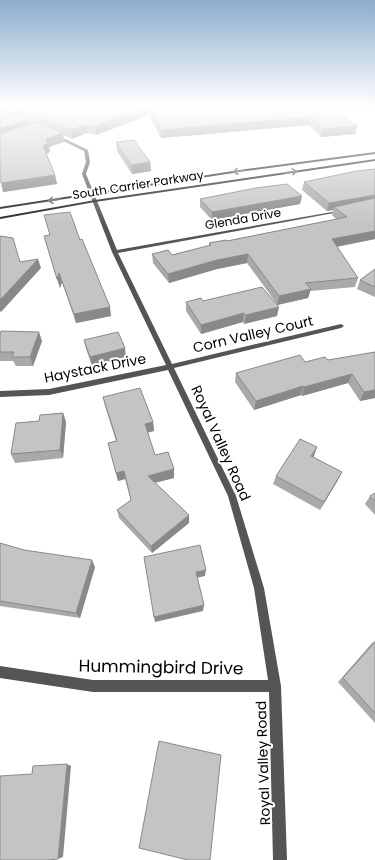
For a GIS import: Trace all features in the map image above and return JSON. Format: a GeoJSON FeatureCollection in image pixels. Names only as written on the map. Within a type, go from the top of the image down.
{"type":"FeatureCollection","features":[{"type":"Feature","properties":{"kind":"main road","name":"South Carrier Parkway"},"geometry":{"type":"LineString","coordinates":[[0,218],[94,198],[246,170],[375,153]]}},
{"type":"Feature","properties":{"kind":"main road","name":"South Carrier Parkway"},"geometry":{"type":"LineString","coordinates":[[0,208],[94,198],[375,160]]}},
{"type":"Feature","properties":{"kind":"street","name":"Royal Valley Road"},"geometry":{"type":"LineString","coordinates":[[78,146],[86,150],[89,155],[89,165],[84,174],[115,252],[232,496],[259,588],[275,686],[280,860]]}},
{"type":"Feature","properties":{"kind":"street","name":"Glenda Drive"},"geometry":{"type":"LineString","coordinates":[[115,252],[346,210]]}},
{"type":"Feature","properties":{"kind":"street","name":"Corn Valley Court"},"geometry":{"type":"LineString","coordinates":[[170,367],[341,326]]}},
{"type":"Feature","properties":{"kind":"street","name":"Haystack Drive"},"geometry":{"type":"LineString","coordinates":[[0,394],[49,392],[170,367]]}},
{"type":"Feature","properties":{"kind":"street","name":"Hummingbird Drive"},"geometry":{"type":"LineString","coordinates":[[0,672],[93,686],[275,686]]}},
{"type":"Feature","properties":{"kind":"building"},"geometry":{"type":"Polygon","coordinates":[[[0,146],[43,146],[55,175],[1,183],[0,146]]]}},
{"type":"Feature","properties":{"kind":"building"},"geometry":{"type":"Polygon","coordinates":[[[119,146],[138,146],[150,162],[131,165],[119,146]]]}},
{"type":"Feature","properties":{"kind":"building"},"geometry":{"type":"Polygon","coordinates":[[[375,169],[375,195],[329,203],[304,182],[357,171],[375,169]]]}},
{"type":"Feature","properties":{"kind":"building"},"geometry":{"type":"Polygon","coordinates":[[[287,184],[302,196],[212,212],[200,199],[256,188],[287,184]]]}},
{"type":"Feature","properties":{"kind":"building"},"geometry":{"type":"Polygon","coordinates":[[[375,198],[375,231],[332,239],[358,278],[305,283],[311,289],[279,296],[248,254],[217,260],[168,274],[152,254],[168,250],[172,255],[211,245],[209,243],[227,241],[347,217],[334,207],[375,198]]]}},
{"type":"Feature","properties":{"kind":"building"},"geometry":{"type":"Polygon","coordinates":[[[70,212],[80,240],[82,239],[110,307],[74,314],[59,273],[57,279],[44,236],[50,235],[44,215],[70,212]]]}},
{"type":"Feature","properties":{"kind":"building"},"geometry":{"type":"Polygon","coordinates":[[[0,236],[13,238],[20,262],[38,259],[0,300],[0,236]]]}},
{"type":"Feature","properties":{"kind":"building"},"geometry":{"type":"Polygon","coordinates":[[[375,269],[375,287],[360,280],[375,269]]]}},
{"type":"Feature","properties":{"kind":"building"},"geometry":{"type":"Polygon","coordinates":[[[262,287],[279,307],[246,315],[244,313],[201,325],[186,302],[201,298],[203,301],[262,287]]]}},
{"type":"Feature","properties":{"kind":"building"},"geometry":{"type":"Polygon","coordinates":[[[1,331],[39,332],[30,357],[12,357],[14,352],[0,352],[1,331]]]}},
{"type":"Feature","properties":{"kind":"building"},"geometry":{"type":"Polygon","coordinates":[[[118,332],[125,348],[90,357],[84,340],[118,332]]]}},
{"type":"Feature","properties":{"kind":"building"},"geometry":{"type":"Polygon","coordinates":[[[375,352],[375,390],[364,392],[352,374],[304,387],[303,386],[256,401],[236,373],[300,355],[305,362],[325,357],[328,360],[375,352]]]}},
{"type":"Feature","properties":{"kind":"building"},"geometry":{"type":"Polygon","coordinates":[[[140,388],[153,422],[145,424],[155,455],[168,452],[174,469],[148,476],[189,515],[151,546],[117,510],[131,500],[124,471],[116,473],[108,443],[117,441],[103,397],[140,388]]]}},
{"type":"Feature","properties":{"kind":"building"},"geometry":{"type":"Polygon","coordinates":[[[63,413],[60,450],[11,454],[16,423],[39,421],[40,415],[63,413]]]}},
{"type":"Feature","properties":{"kind":"building"},"geometry":{"type":"Polygon","coordinates":[[[300,439],[317,447],[311,456],[342,472],[324,502],[276,476],[300,439]]]}},
{"type":"Feature","properties":{"kind":"building"},"geometry":{"type":"Polygon","coordinates":[[[375,493],[375,501],[370,496],[375,493]]]}},
{"type":"Feature","properties":{"kind":"building"},"geometry":{"type":"Polygon","coordinates":[[[0,543],[24,550],[92,560],[76,613],[0,601],[0,543]]]}},
{"type":"Feature","properties":{"kind":"building"},"geometry":{"type":"Polygon","coordinates":[[[200,545],[206,570],[196,572],[204,605],[154,617],[144,557],[200,545]]]}},
{"type":"Feature","properties":{"kind":"building"},"geometry":{"type":"Polygon","coordinates":[[[375,642],[375,713],[343,678],[375,642]]]}},
{"type":"Feature","properties":{"kind":"building"},"geometry":{"type":"Polygon","coordinates":[[[159,741],[221,755],[210,860],[188,860],[139,848],[159,741]]]}},
{"type":"Feature","properties":{"kind":"building"},"geometry":{"type":"Polygon","coordinates":[[[67,764],[58,859],[0,860],[0,776],[32,774],[33,766],[67,764]]]}}]}
